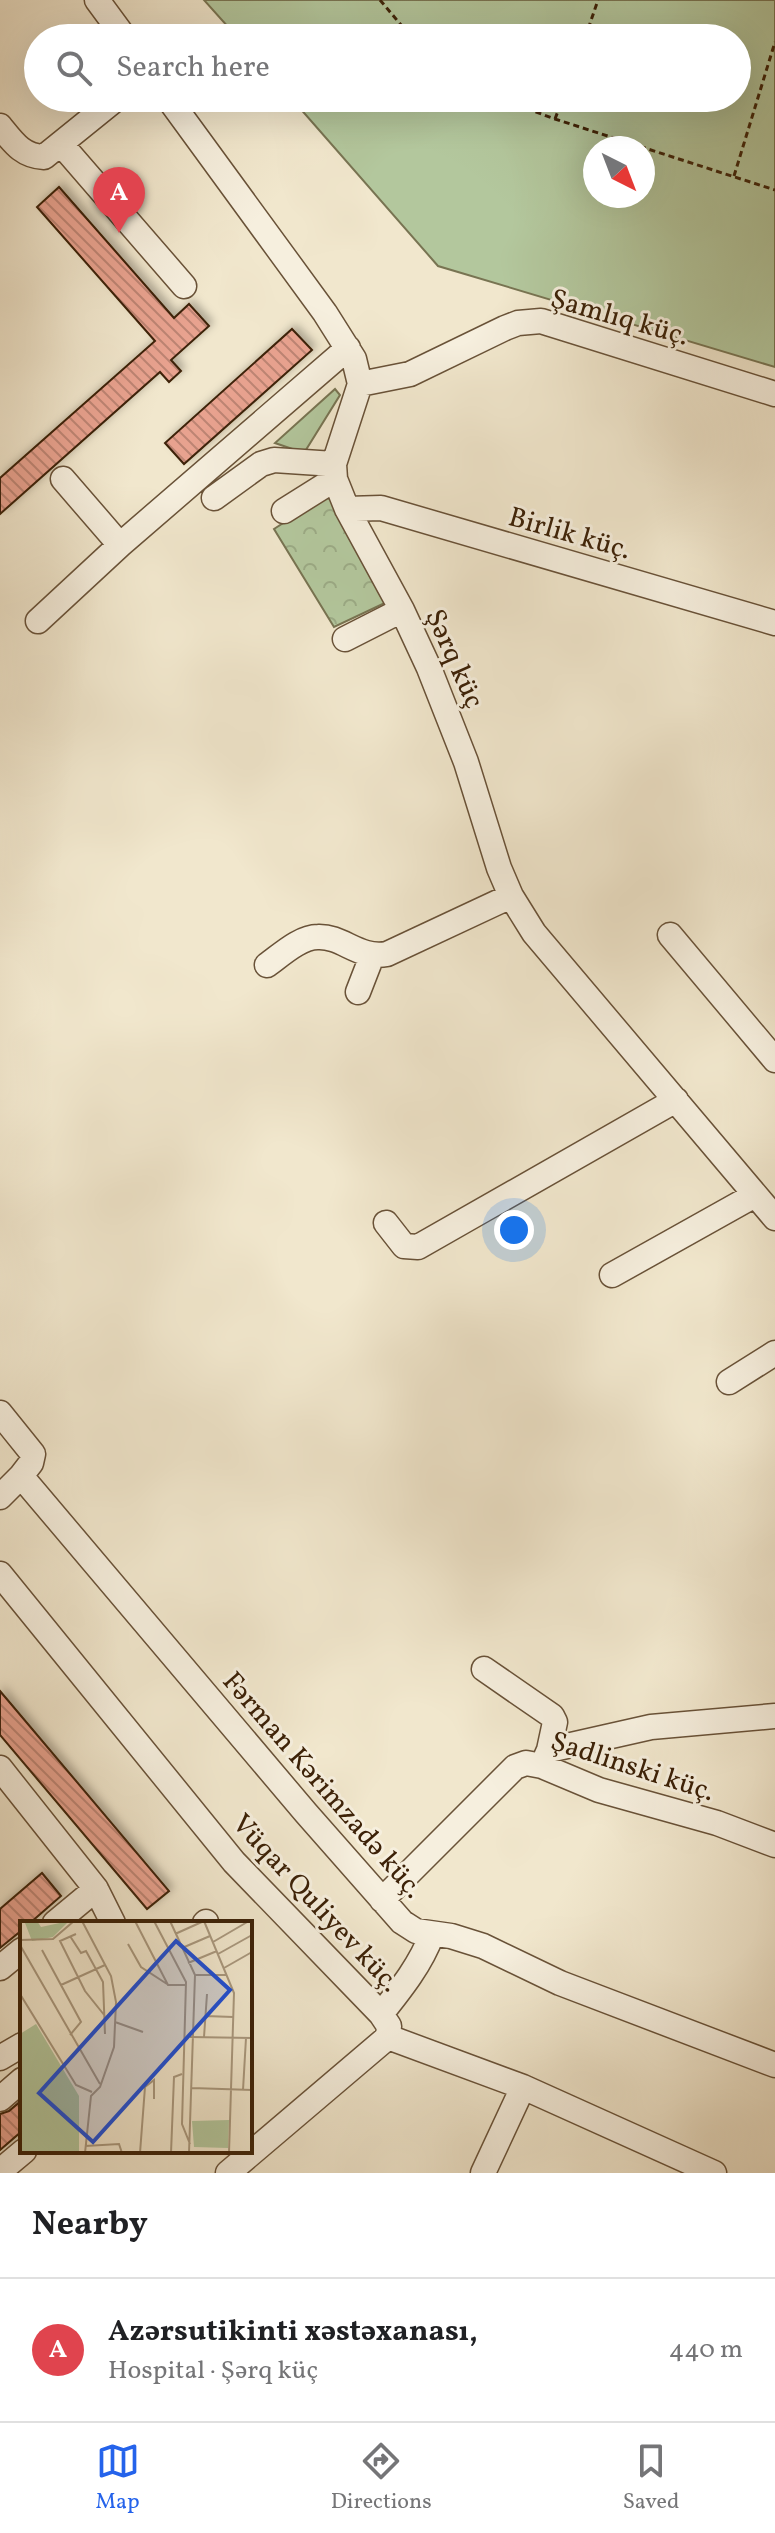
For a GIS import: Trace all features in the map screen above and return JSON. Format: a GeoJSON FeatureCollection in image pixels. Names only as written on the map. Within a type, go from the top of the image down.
{"type":"FeatureCollection","features":[{"type":"Feature","properties":{"kind":"street"},"geometry":{"type":"LineString","coordinates":[[97,0],[115,24]]}},
{"type":"Feature","properties":{"kind":"street"},"geometry":{"type":"LineString","coordinates":[[0,126],[18,147],[31,156],[44,157],[100,112]]}},
{"type":"Feature","properties":{"kind":"street"},"geometry":{"type":"LineString","coordinates":[[178,112],[348,348],[358,371],[360,384],[334,471],[284,511]]}},
{"type":"Feature","properties":{"kind":"street"},"geometry":{"type":"LineString","coordinates":[[61,144],[184,286]]}},
{"type":"Feature","properties":{"kind":"street","name":"Şamlıq küç."},"geometry":{"type":"LineString","coordinates":[[360,384],[410,374],[505,328],[541,321],[775,394]]}},
{"type":"Feature","properties":{"kind":"street"},"geometry":{"type":"LineString","coordinates":[[38,621],[120,545],[348,348]]}},
{"type":"Feature","properties":{"kind":"street"},"geometry":{"type":"LineString","coordinates":[[214,498],[261,464],[274,460],[334,471]]}},
{"type":"Feature","properties":{"kind":"street","name":"Şərq küç"},"geometry":{"type":"LineString","coordinates":[[334,471],[347,509],[402,610],[454,728],[511,896],[534,933],[775,1218]]}},
{"type":"Feature","properties":{"kind":"street"},"geometry":{"type":"LineString","coordinates":[[63,479],[120,545]]}},
{"type":"Feature","properties":{"kind":"street","name":"Birlik küç."},"geometry":{"type":"LineString","coordinates":[[347,509],[381,508],[775,623]]}},
{"type":"Feature","properties":{"kind":"street"},"geometry":{"type":"LineString","coordinates":[[345,639],[402,610]]}},
{"type":"Feature","properties":{"kind":"street"},"geometry":{"type":"LineString","coordinates":[[267,965],[301,941],[318,937],[372,956],[387,954],[511,896]]}},
{"type":"Feature","properties":{"kind":"street"},"geometry":{"type":"LineString","coordinates":[[670,935],[775,1060]]}},
{"type":"Feature","properties":{"kind":"street"},"geometry":{"type":"LineString","coordinates":[[358,992],[372,956]]}},
{"type":"Feature","properties":{"kind":"street"},"geometry":{"type":"LineString","coordinates":[[386,1223],[404,1246],[418,1247],[676,1100]]}},
{"type":"Feature","properties":{"kind":"street"},"geometry":{"type":"LineString","coordinates":[[612,1275],[755,1195]]}},
{"type":"Feature","properties":{"kind":"street"},"geometry":{"type":"LineString","coordinates":[[729,1382],[775,1353]]}},
{"type":"Feature","properties":{"kind":"street"},"geometry":{"type":"LineString","coordinates":[[0,1413],[33,1454],[31,1463],[0,1497]]}},
{"type":"Feature","properties":{"kind":"street","name":"Fərman Kərimzadə küç."},"geometry":{"type":"LineString","coordinates":[[21,1476],[402,1922],[416,1931],[451,1936],[483,1946],[560,1983],[775,2065]]}},
{"type":"Feature","properties":{"kind":"street","name":"Vüqar Quliyev küç."},"geometry":{"type":"LineString","coordinates":[[0,1574],[234,1862],[385,2026],[523,2087],[678,2166],[714,2173]]}},
{"type":"Feature","properties":{"kind":"street"},"geometry":{"type":"LineString","coordinates":[[484,1669],[552,1716],[555,1722],[545,1758]]}},
{"type":"Feature","properties":{"kind":"street"},"geometry":{"type":"LineString","coordinates":[[545,1758],[651,1727],[775,1716]]}},
{"type":"Feature","properties":{"kind":"street","name":"Şadlinski küç."},"geometry":{"type":"LineString","coordinates":[[382,1900],[515,1767],[545,1758],[599,1790],[717,1823],[775,1845]]}},
{"type":"Feature","properties":{"kind":"street"},"geometry":{"type":"LineString","coordinates":[[4,1783],[96,1889],[112,1921]]}},
{"type":"Feature","properties":{"kind":"street"},"geometry":{"type":"LineString","coordinates":[[57,1921],[96,1889]]}},
{"type":"Feature","properties":{"kind":"street"},"geometry":{"type":"LineString","coordinates":[[252,2151],[385,2026],[432,1934]]}},
{"type":"Feature","properties":{"kind":"street"},"geometry":{"type":"LineString","coordinates":[[0,1968],[20,1952]]}},
{"type":"Feature","properties":{"kind":"street"},"geometry":{"type":"LineString","coordinates":[[0,2058],[20,2046]]}},
{"type":"Feature","properties":{"kind":"street"},"geometry":{"type":"LineString","coordinates":[[0,2099],[20,2082]]}},
{"type":"Feature","properties":{"kind":"street"},"geometry":{"type":"LineString","coordinates":[[483,2173],[523,2087]]}},
{"type":"Feature","properties":{"kind":"street"},"geometry":{"type":"LineString","coordinates":[[0,2171],[22,2153]]}},
{"type":"Feature","properties":{"kind":"street"},"geometry":{"type":"LineString","coordinates":[[228,2173],[249,2153]]}},
{"type":"Feature","properties":{"kind":"path"},"geometry":{"type":"LineString","coordinates":[[380,0],[400,24]]}},
{"type":"Feature","properties":{"kind":"path"},"geometry":{"type":"LineString","coordinates":[[590,24],[598,0]]}},
{"type":"Feature","properties":{"kind":"path"},"geometry":{"type":"LineString","coordinates":[[734,177],[775,42]]}},
{"type":"Feature","properties":{"kind":"path"},"geometry":{"type":"LineString","coordinates":[[536,112],[775,190]]}},
{"type":"Feature","properties":{"kind":"path"},"geometry":{"type":"LineString","coordinates":[[555,119],[558,112]]}},
{"type":"Feature","properties":{"kind":"green space"},"geometry":{"type":"Polygon","coordinates":[[[204,0],[775,0],[775,367],[438,266],[303,112],[751,112],[751,24],[225,24],[204,0]]]}},
{"type":"Feature","properties":{"kind":"green space"},"geometry":{"type":"Polygon","coordinates":[[[335,389],[340,395],[304,453],[275,443],[335,389]]]}},
{"type":"Feature","properties":{"kind":"green space"},"geometry":{"type":"Polygon","coordinates":[[[328,494],[387,602],[334,627],[274,529],[328,494]]]}},
{"type":"Feature","properties":{"kind":"building"},"geometry":{"type":"Polygon","coordinates":[[[59,187],[174,318],[189,304],[209,326],[171,360],[181,371],[169,382],[160,372],[0,514],[0,478],[155,341],[37,207],[59,187]]]}},
{"type":"Feature","properties":{"kind":"building"},"geometry":{"type":"Polygon","coordinates":[[[292,329],[312,350],[184,464],[165,443],[292,329]]]}},
{"type":"Feature","properties":{"kind":"building"},"geometry":{"type":"Polygon","coordinates":[[[0,1691],[169,1891],[147,1909],[0,1735],[0,1691]]]}},
{"type":"Feature","properties":{"kind":"building"},"geometry":{"type":"Polygon","coordinates":[[[42,1873],[61,1896],[32,1921],[20,1921],[20,1932],[0,1948],[0,1909],[42,1873]]]}},
{"type":"Feature","properties":{"kind":"building"},"geometry":{"type":"Polygon","coordinates":[[[20,2102],[20,2133],[0,2150],[0,2114],[20,2102]]]}},
{"type":"Feature","properties":{"kind":"place","name":"Azərsutikinti xəstəxanası,"},"geometry":{"type":"Point","coordinates":[119,233]}}]}
